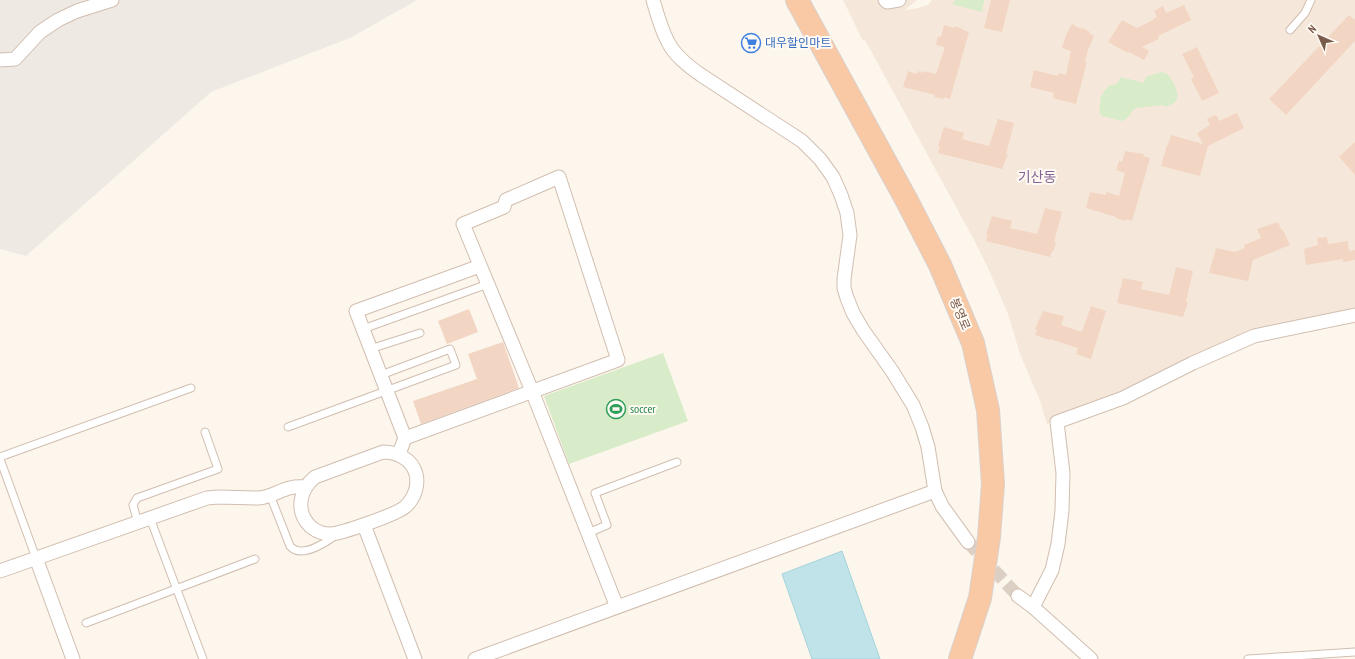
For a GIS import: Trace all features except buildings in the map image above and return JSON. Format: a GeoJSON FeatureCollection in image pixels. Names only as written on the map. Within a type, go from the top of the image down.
{"type":"FeatureCollection","features":[{"type":"Feature","properties":{"kind":"highway","name":"봉영로"},"geometry":{"type":"LineString","coordinates":[[797,0],[937,258],[973,343],[988,410],[993,484],[989,537],[980,598],[960,659]]}},
{"type":"Feature","properties":{"kind":"street"},"geometry":{"type":"LineString","coordinates":[[0,60],[16,59],[40,32],[58,20],[77,11],[112,0]]}},
{"type":"Feature","properties":{"kind":"street"},"geometry":{"type":"LineString","coordinates":[[653,0],[668,42],[676,54],[689,67],[802,140],[820,159],[832,177],[842,195],[847,213],[850,235],[844,279],[844,288],[847,298],[856,319],[892,371],[913,405],[928,447],[935,491],[942,506],[968,542]]}},
{"type":"Feature","properties":{"kind":"street"},"geometry":{"type":"LineString","coordinates":[[885,0],[887,2],[899,0]]}},
{"type":"Feature","properties":{"kind":"street"},"geometry":{"type":"LineString","coordinates":[[405,438],[532,391],[618,360],[559,177],[506,200],[504,208],[463,224],[532,391],[617,607]]}},
{"type":"Feature","properties":{"kind":"street"},"geometry":{"type":"LineString","coordinates":[[399,454],[405,438],[356,311],[480,266]]}},
{"type":"Feature","properties":{"kind":"street"},"geometry":{"type":"LineString","coordinates":[[1033,607],[1052,570],[1058,544],[1062,511],[1063,473],[1057,422],[1123,398],[1193,363],[1254,336],[1355,315]]}},
{"type":"Feature","properties":{"kind":"street"},"geometry":{"type":"LineString","coordinates":[[383,452],[399,454],[412,466],[416,474],[417,487],[413,497],[405,507],[399,511],[364,525],[339,533],[322,533],[307,523],[302,515],[300,505],[301,497],[305,487],[315,477],[383,452]]}},
{"type":"Feature","properties":{"kind":"street"},"geometry":{"type":"LineString","coordinates":[[0,571],[207,498],[266,498],[286,488],[296,486],[305,487]]}},
{"type":"Feature","properties":{"kind":"street"},"geometry":{"type":"LineString","coordinates":[[475,659],[935,491]]}},
{"type":"Feature","properties":{"kind":"street"},"geometry":{"type":"LineString","coordinates":[[364,525],[415,659]]}},
{"type":"Feature","properties":{"kind":"street"},"geometry":{"type":"LineString","coordinates":[[36,558],[73,659]]}},
{"type":"Feature","properties":{"kind":"street"},"geometry":{"type":"LineString","coordinates":[[1018,596],[1033,607],[1091,659]]}},
{"type":"Feature","properties":{"kind":"lane"},"geometry":{"type":"LineString","coordinates":[[1290,30],[1305,13],[1311,0]]}},
{"type":"Feature","properties":{"kind":"lane"},"geometry":{"type":"LineString","coordinates":[[363,329],[488,284]]}},
{"type":"Feature","properties":{"kind":"lane"},"geometry":{"type":"LineString","coordinates":[[370,349],[420,333]]}},
{"type":"Feature","properties":{"kind":"lane"},"geometry":{"type":"LineString","coordinates":[[288,426],[456,365],[450,349],[380,375]]}},
{"type":"Feature","properties":{"kind":"lane"},"geometry":{"type":"LineString","coordinates":[[36,558],[0,458],[191,388]]}},
{"type":"Feature","properties":{"kind":"lane"},"geometry":{"type":"LineString","coordinates":[[203,659],[177,589],[144,520],[133,505],[137,498],[218,469],[204,432]]}},
{"type":"Feature","properties":{"kind":"lane"},"geometry":{"type":"LineString","coordinates":[[588,533],[607,525],[595,493],[677,462]]}},
{"type":"Feature","properties":{"kind":"lane"},"geometry":{"type":"LineString","coordinates":[[270,495],[290,546],[295,550],[304,551],[323,544],[339,533]]}},
{"type":"Feature","properties":{"kind":"lane"},"geometry":{"type":"LineString","coordinates":[[86,623],[255,559]]}},
{"type":"Feature","properties":{"kind":"lane"},"geometry":{"type":"LineString","coordinates":[[1248,659],[1355,652]]}},
{"type":"Feature","properties":{"kind":"shaded area"},"geometry":{"type":"Polygon","coordinates":[[[0,0],[417,0],[352,37],[211,92],[26,256],[0,249],[0,0]]]}},
{"type":"Feature","properties":{"kind":"shaded area"},"geometry":{"type":"Polygon","coordinates":[[[843,0],[917,0],[905,10],[928,5],[932,0],[1355,0],[1355,313],[1302,323],[1047,424],[1040,401],[1020,354],[1008,314],[988,268],[865,40],[863,41],[843,0]]]}},
{"type":"Feature","properties":{"kind":"green space"},"geometry":{"type":"Polygon","coordinates":[[[956,0],[984,0],[982,12],[952,4],[956,0]]]}},
{"type":"Feature","properties":{"kind":"green space"},"geometry":{"type":"Polygon","coordinates":[[[1161,72],[1168,75],[1176,90],[1177,98],[1172,104],[1165,107],[1165,105],[1136,108],[1126,119],[1122,121],[1102,116],[1099,112],[1101,96],[1109,85],[1116,84],[1121,77],[1144,83],[1146,77],[1161,72]]]}},
{"type":"Feature","properties":{"kind":"green space","name":"soccer"},"geometry":{"type":"Polygon","coordinates":[[[663,353],[688,421],[569,464],[544,396],[663,353]]]}},
{"type":"Feature","properties":{"kind":"water"},"geometry":{"type":"Polygon","coordinates":[[[842,551],[880,659],[812,659],[782,574],[842,551]]]}},
{"type":"Feature","properties":{"kind":"tunnel"},"geometry":{"type":"LineString","coordinates":[[968,542],[1018,596]]}},
{"type":"Feature","properties":{"kind":"place","name":"대우할인마트"},"geometry":{"type":"Point","coordinates":[751,43]}},
{"type":"Feature","properties":{"kind":"place","name":"soccer"},"geometry":{"type":"Point","coordinates":[616,409]}},
{"type":"Feature","properties":{"kind":"district","name":"기산동"},"geometry":{"type":"Point","coordinates":[1037,177]}}]}
